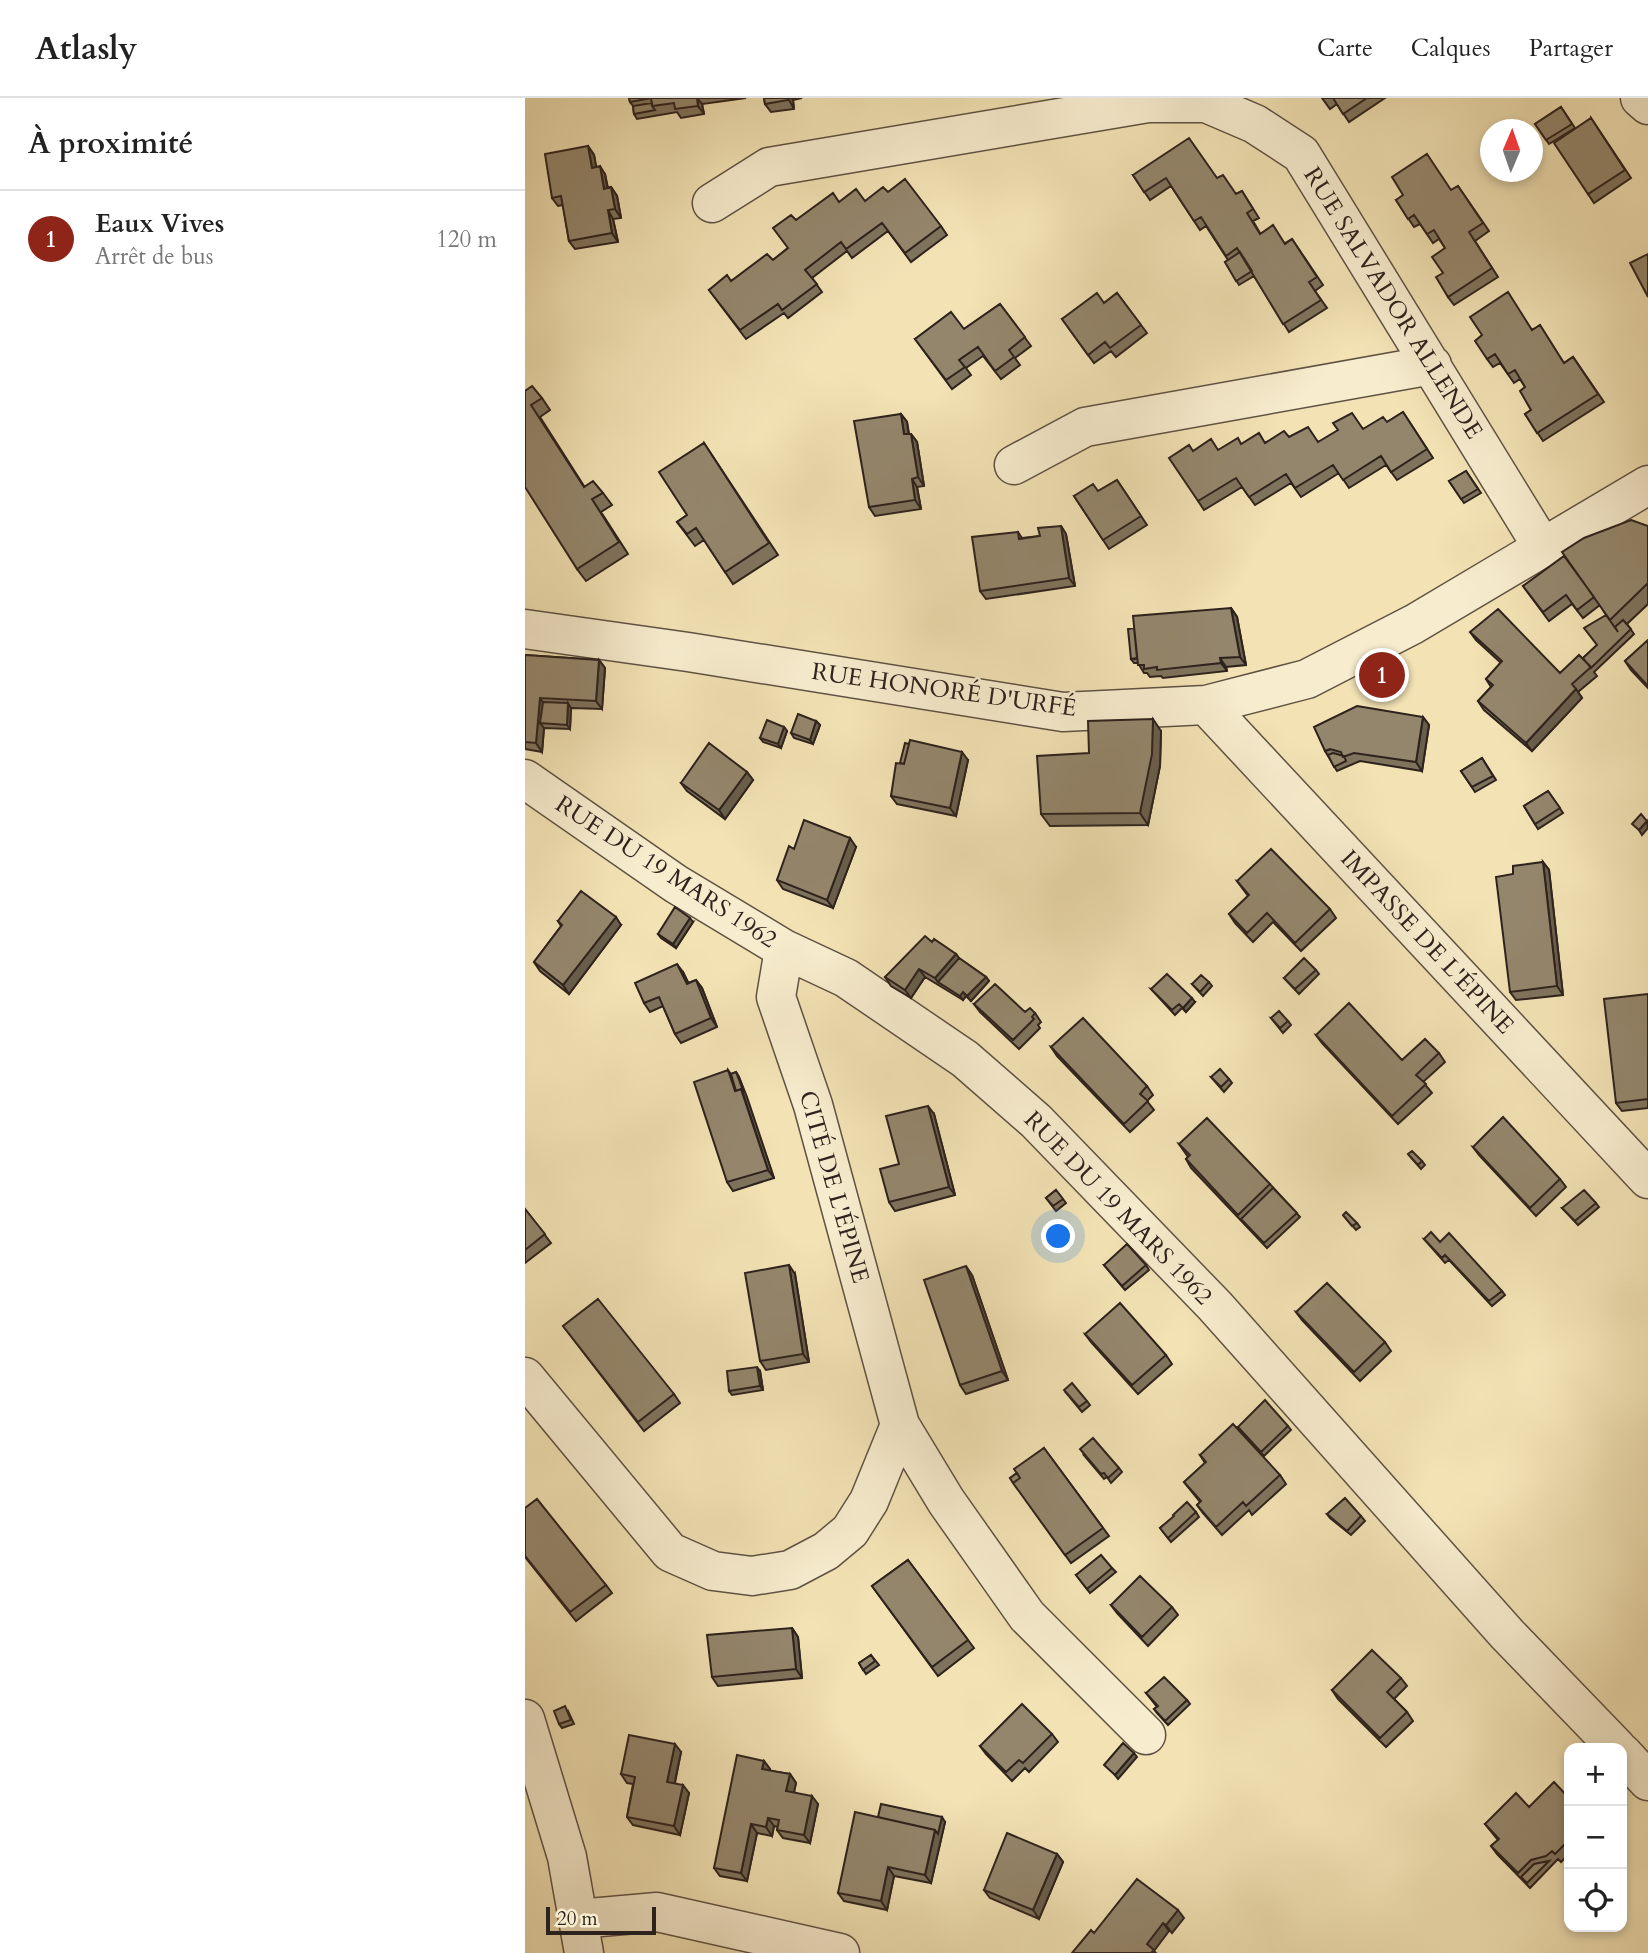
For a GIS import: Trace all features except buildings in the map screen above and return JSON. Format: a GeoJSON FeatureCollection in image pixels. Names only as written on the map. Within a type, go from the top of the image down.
{"type":"FeatureCollection","features":[{"type":"Feature","properties":{"kind":"street"},"geometry":{"type":"LineString","coordinates":[[1640,98],[1648,105]]}},
{"type":"Feature","properties":{"kind":"street","name":"RUE SALVADOR ALLENDE"},"geometry":{"type":"LineString","coordinates":[[712,203],[769,167],[1148,103],[1206,103],[1255,124],[1301,154],[1543,548]]}},
{"type":"Feature","properties":{"kind":"street"},"geometry":{"type":"LineString","coordinates":[[1014,465],[1085,427],[1432,365]]}},
{"type":"Feature","properties":{"kind":"street","name":"RUE HONORÉ D'URFÉ"},"geometry":{"type":"LineString","coordinates":[[525,628],[1063,712],[1206,705],[1307,679],[1414,624],[1648,485]]}},
{"type":"Feature","properties":{"kind":"street","name":"IMPASSE DE L'ÉPINE"},"geometry":{"type":"LineString","coordinates":[[1206,705],[1648,1180]]}},
{"type":"Feature","properties":{"kind":"street","name":"RUE DU 19 MARS 1962"},"geometry":{"type":"LineString","coordinates":[[525,779],[677,884],[784,949],[846,978],[965,1059],[1036,1121],[1215,1306],[1507,1634],[1612,1743]]}},
{"type":"Feature","properties":{"kind":"street","name":"CITÉ DE L'ÉPINE"},"geometry":{"type":"LineString","coordinates":[[784,949],[776,996],[813,1105],[900,1425],[946,1501],[1027,1616],[1146,1735]]}},
{"type":"Feature","properties":{"kind":"street"},"geometry":{"type":"LineString","coordinates":[[525,1377],[670,1552],[713,1571],[752,1576],[790,1570],[826,1550],[850,1531],[869,1501],[900,1425]]}},
{"type":"Feature","properties":{"kind":"street"},"geometry":{"type":"LineString","coordinates":[[525,1719],[567,1857],[581,1936],[657,1912],[840,1953]]}},
{"type":"Feature","properties":{"kind":"street"},"geometry":{"type":"LineString","coordinates":[[1627,1758],[1648,1781]]}},
{"type":"Feature","properties":{"kind":"place","name":"Eaux Vives"},"geometry":{"type":"Point","coordinates":[1382,675]}}]}
